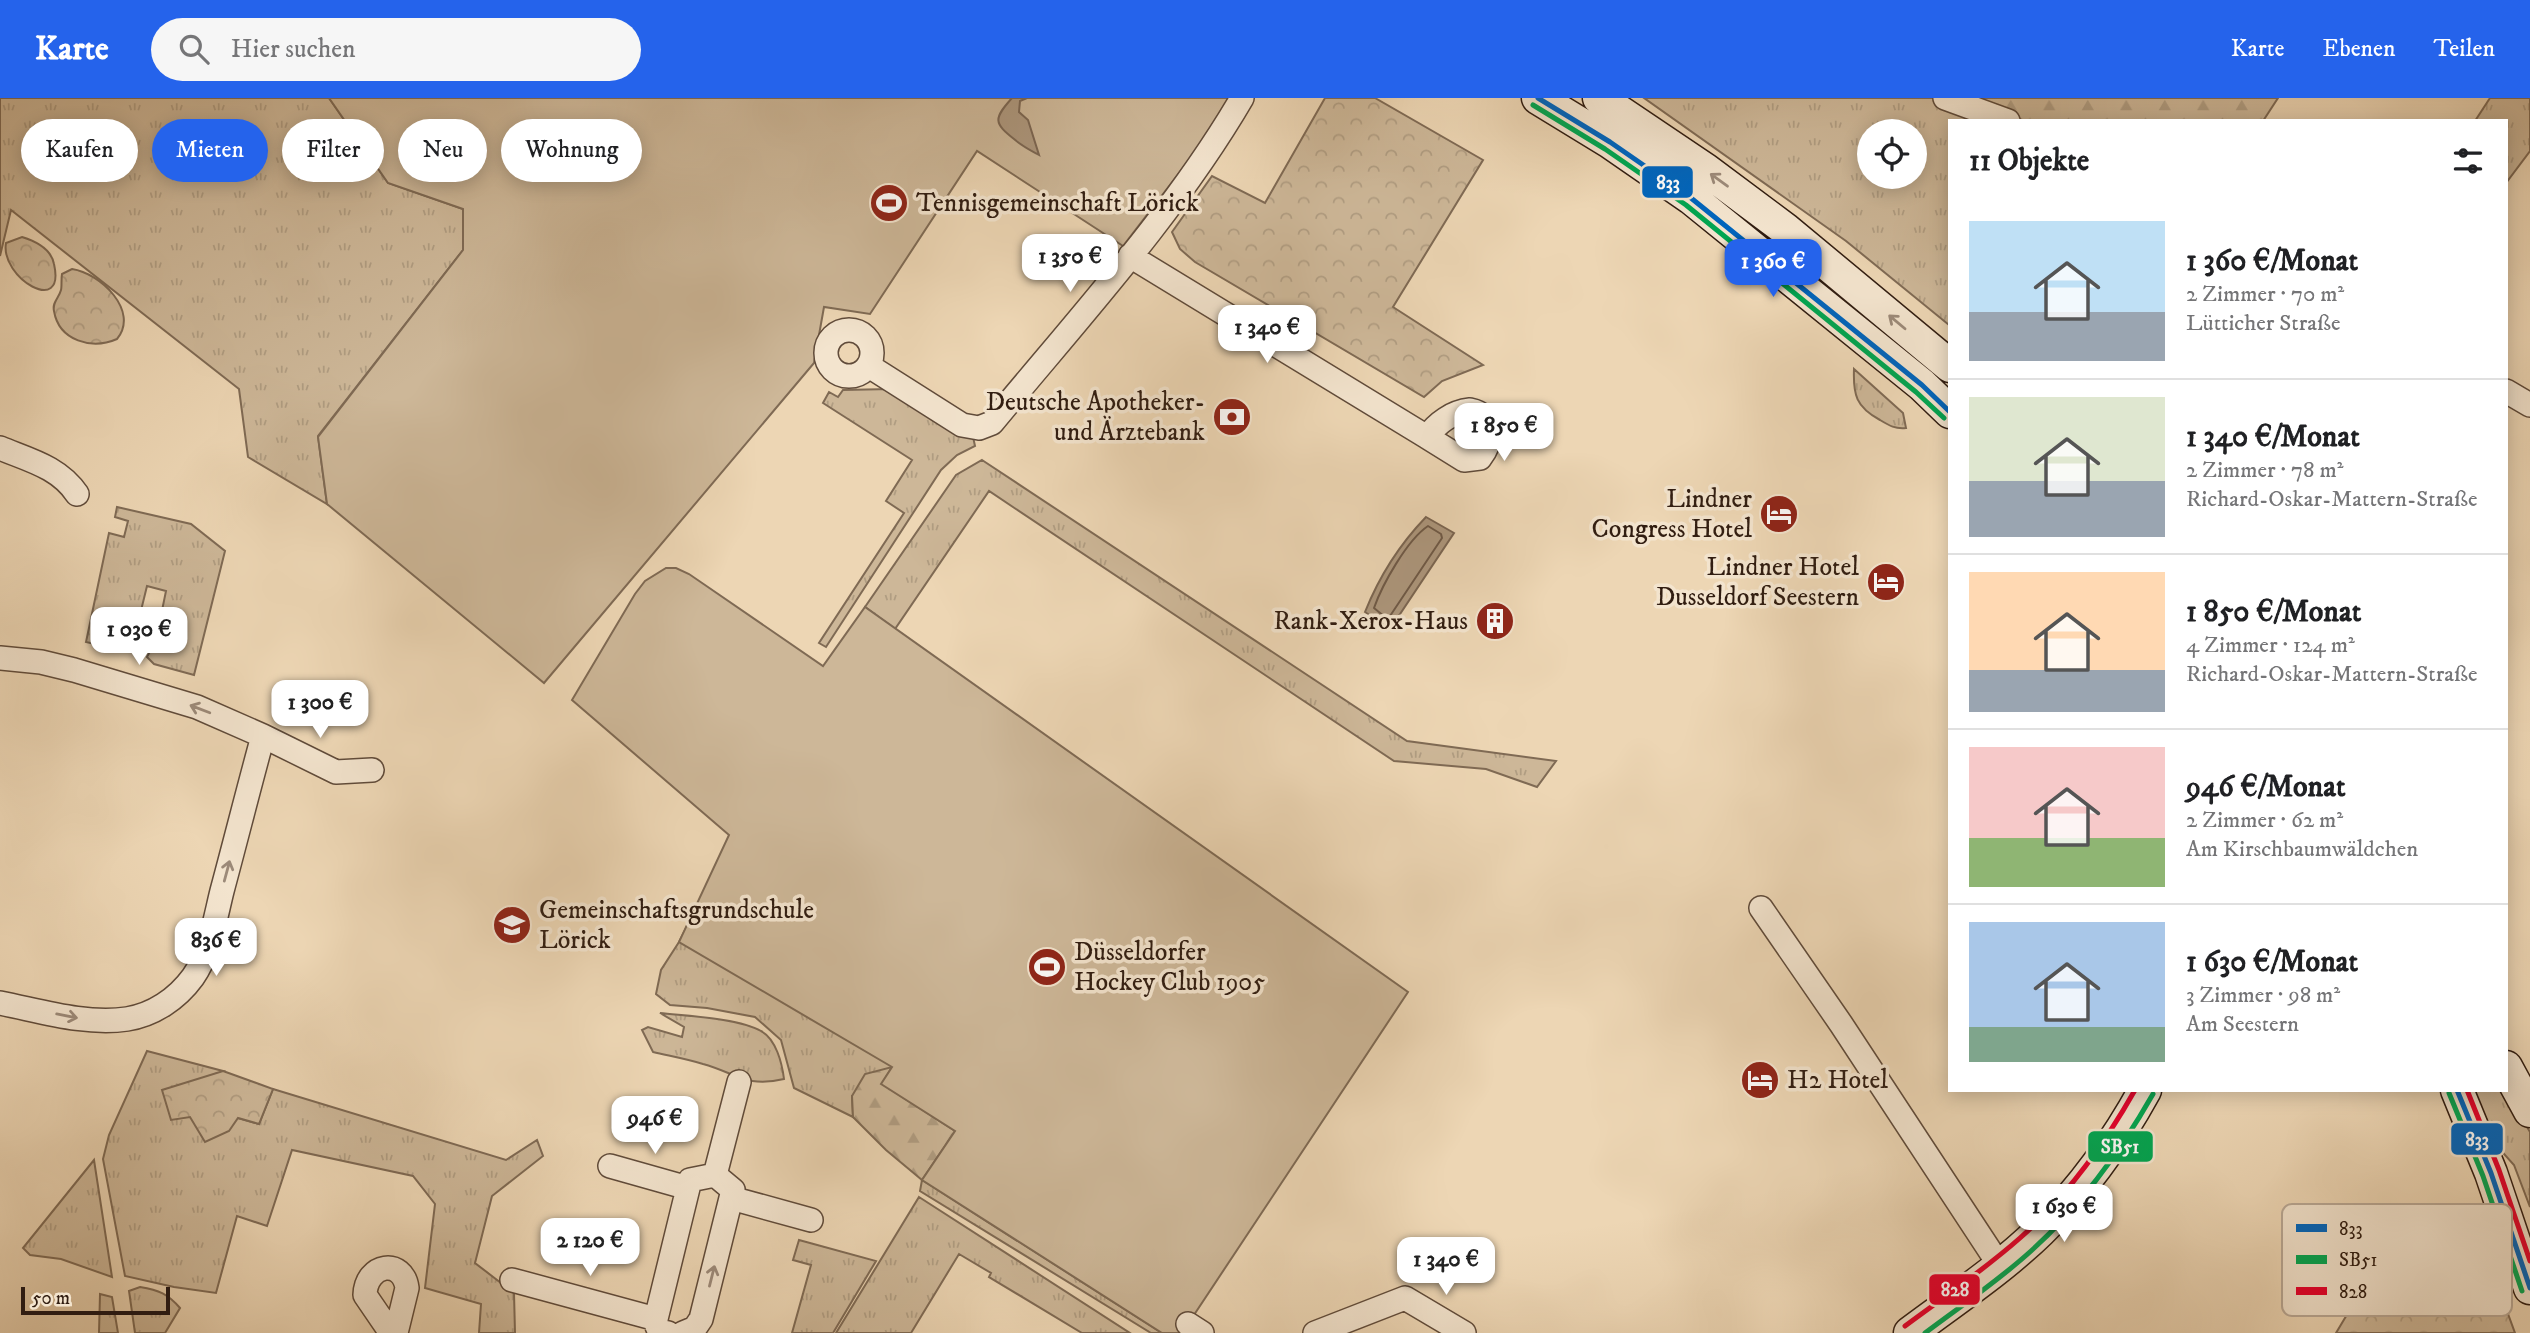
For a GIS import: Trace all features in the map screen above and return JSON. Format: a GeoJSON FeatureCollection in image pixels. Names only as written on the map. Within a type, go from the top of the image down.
{"type":"FeatureCollection","features":[{"type":"Feature","properties":{"kind":"main road"},"geometry":{"type":"LineString","coordinates":[[1538,98],[1610,142],[1691,198],[1882,352],[1948,410]]}},
{"type":"Feature","properties":{"kind":"main road"},"geometry":{"type":"LineString","coordinates":[[1599,98],[1706,170],[1785,229],[1948,364]]}},
{"type":"Feature","properties":{"kind":"main road"},"geometry":{"type":"LineString","coordinates":[[2508,1071],[2530,1111]]}},
{"type":"Feature","properties":{"kind":"main road"},"geometry":{"type":"LineString","coordinates":[[1910,1333],[2000,1266],[2042,1230],[2088,1177],[2124,1127],[2145,1092]]}},
{"type":"Feature","properties":{"kind":"main road"},"geometry":{"type":"LineString","coordinates":[[2458,1092],[2502,1204]]}},
{"type":"Feature","properties":{"kind":"main road"},"geometry":{"type":"LineString","coordinates":[[2512,1235],[2530,1288]]}},
{"type":"Feature","properties":{"kind":"street"},"geometry":{"type":"LineString","coordinates":[[869,366],[962,425],[979,428],[988,425],[1130,256],[1220,136],[1242,98]]}},
{"type":"Feature","properties":{"kind":"street"},"geometry":{"type":"LineString","coordinates":[[1945,98],[2003,119]]}},
{"type":"Feature","properties":{"kind":"street"},"geometry":{"type":"LineString","coordinates":[[1130,256],[1427,436]]}},
{"type":"Feature","properties":{"kind":"street"},"geometry":{"type":"LineString","coordinates":[[2508,392],[2530,405]]}},
{"type":"Feature","properties":{"kind":"street"},"geometry":{"type":"LineString","coordinates":[[0,448],[52,469],[69,481],[77,495]]}},
{"type":"Feature","properties":{"kind":"street"},"geometry":{"type":"LineString","coordinates":[[0,658],[41,663],[197,707],[336,772],[372,770]]}},
{"type":"Feature","properties":{"kind":"street"},"geometry":{"type":"LineString","coordinates":[[0,1003],[82,1019],[105,1020],[126,1019],[155,1011],[174,996],[193,976],[208,943],[263,736]]}},
{"type":"Feature","properties":{"kind":"street"},"geometry":{"type":"LineString","coordinates":[[1761,908],[1847,1032],[2000,1266]]}},
{"type":"Feature","properties":{"kind":"street"},"geometry":{"type":"LineString","coordinates":[[715,1175],[739,1082]]}},
{"type":"Feature","properties":{"kind":"street"},"geometry":{"type":"LineString","coordinates":[[610,1166],[688,1188]]}},
{"type":"Feature","properties":{"kind":"street"},"geometry":{"type":"LineString","coordinates":[[665,1330],[690,1180],[715,1175]]}},
{"type":"Feature","properties":{"kind":"street"},"geometry":{"type":"LineString","coordinates":[[512,1280],[665,1330],[695,1328],[701,1319],[732,1198],[733,1190],[715,1175]]}},
{"type":"Feature","properties":{"kind":"street"},"geometry":{"type":"LineString","coordinates":[[732,1198],[811,1220]]}},
{"type":"Feature","properties":{"kind":"street"},"geometry":{"type":"LineString","coordinates":[[391,1333],[365,1295],[368,1278],[375,1270],[386,1268],[394,1270],[406,1281],[407,1288],[396,1333]]}},
{"type":"Feature","properties":{"kind":"street"},"geometry":{"type":"LineString","coordinates":[[1315,1333],[1405,1298],[1464,1333]]}},
{"type":"Feature","properties":{"kind":"green space"},"geometry":{"type":"Polygon","coordinates":[[[0,98],[329,98],[344,119],[282,119],[282,182],[384,182],[384,177],[388,183],[463,209],[463,250],[318,436],[327,504],[248,457],[239,389],[11,210],[0,256],[0,98]]]}},
{"type":"Feature","properties":{"kind":"green space"},"geometry":{"type":"Polygon","coordinates":[[[329,98],[1229,98],[1196,151],[1123,246],[977,151],[870,314],[824,307],[814,363],[544,683],[327,504],[318,437],[463,250],[463,209],[388,183],[384,177],[384,119],[344,119],[329,98]]]}},
{"type":"Feature","properties":{"kind":"green space"},"geometry":{"type":"Polygon","coordinates":[[[1325,98],[1375,98],[1483,160],[1393,307],[1483,365],[1442,381],[1424,397],[1195,262],[1180,249],[1172,232],[1212,176],[1265,203],[1325,98]]]}},
{"type":"Feature","properties":{"kind":"green space"},"geometry":{"type":"Polygon","coordinates":[[[1644,98],[1934,98],[1992,119],[1948,119],[1948,324],[1846,241],[1644,98]]]}},
{"type":"Feature","properties":{"kind":"green space"},"geometry":{"type":"Polygon","coordinates":[[[1960,98],[2278,98],[2264,119],[2019,119],[1960,98]]]}},
{"type":"Feature","properties":{"kind":"green space"},"geometry":{"type":"Polygon","coordinates":[[[2490,98],[2530,98],[2530,151],[2508,180],[2508,119],[2476,119],[2490,98]]]}},
{"type":"Feature","properties":{"kind":"green space"},"geometry":{"type":"Polygon","coordinates":[[[22,237],[42,246],[50,254],[55,280],[51,288],[43,290],[32,286],[13,269],[7,256],[6,243],[22,237]]]}},
{"type":"Feature","properties":{"kind":"green space"},"geometry":{"type":"Polygon","coordinates":[[[72,269],[94,278],[114,295],[124,317],[123,328],[117,339],[87,343],[62,330],[54,305],[61,290],[62,274],[72,269]]]}},
{"type":"Feature","properties":{"kind":"green space"},"geometry":{"type":"Polygon","coordinates":[[[1854,369],[1903,413],[1906,428],[1887,424],[1861,405],[1855,393],[1854,369]]]}},
{"type":"Feature","properties":{"kind":"green space"},"geometry":{"type":"Polygon","coordinates":[[[891,389],[973,437],[975,446],[957,455],[941,470],[826,647],[819,643],[904,513],[886,501],[912,460],[823,403],[829,392],[838,397],[843,390],[891,389]]]}},
{"type":"Feature","properties":{"kind":"green space"},"geometry":{"type":"Polygon","coordinates":[[[982,460],[1407,741],[1556,761],[1537,787],[1486,769],[1394,761],[989,491],[895,629],[865,607],[956,475],[982,460]]]}},
{"type":"Feature","properties":{"kind":"green space"},"geometry":{"type":"Polygon","coordinates":[[[117,507],[191,524],[225,551],[194,675],[154,664],[147,657],[156,640],[166,591],[147,586],[136,631],[126,651],[86,642],[109,533],[124,537],[128,521],[115,517],[117,507]]]}},
{"type":"Feature","properties":{"kind":"green space","name":"Düsseldorfer Hockey Club 1905"},"geometry":{"type":"Polygon","coordinates":[[[666,568],[676,568],[689,574],[823,666],[865,607],[1408,992],[1182,1333],[1162,1333],[922,1180],[955,1131],[881,1084],[892,1067],[679,942],[729,835],[572,700],[635,594],[645,581],[666,568]]]}},
{"type":"Feature","properties":{"kind":"green space"},"geometry":{"type":"Polygon","coordinates":[[[687,926],[970,1080],[852,1096],[853,1117],[794,1088],[781,1040],[755,1017],[707,1008],[670,1005],[656,994],[661,970],[687,926]]]}},
{"type":"Feature","properties":{"kind":"green space"},"geometry":{"type":"Polygon","coordinates":[[[660,1013],[726,1020],[761,1031],[774,1045],[784,1079],[750,1081],[697,1062],[653,1052],[642,1030],[648,1027],[682,1037],[684,1027],[660,1013]]]}},
{"type":"Feature","properties":{"kind":"green space"},"geometry":{"type":"Polygon","coordinates":[[[147,1051],[223,1071],[197,1081],[190,1116],[238,1118],[259,1124],[273,1089],[506,1160],[537,1140],[543,1156],[492,1196],[475,1263],[514,1293],[515,1333],[479,1333],[481,1304],[425,1288],[435,1204],[413,1176],[292,1150],[267,1226],[237,1216],[216,1293],[125,1276],[103,1159],[109,1135],[147,1051]]]}},
{"type":"Feature","properties":{"kind":"green space"},"geometry":{"type":"Polygon","coordinates":[[[892,1067],[882,1084],[955,1131],[922,1180],[886,1150],[853,1117],[852,1096],[865,1074],[892,1067]]]}},
{"type":"Feature","properties":{"kind":"green space"},"geometry":{"type":"Polygon","coordinates":[[[223,1071],[273,1089],[259,1124],[238,1118],[229,1131],[205,1142],[190,1117],[171,1120],[162,1090],[223,1071]]]}},
{"type":"Feature","properties":{"kind":"green space"},"geometry":{"type":"Polygon","coordinates":[[[2474,1092],[2506,1092],[2530,1132],[2530,1207],[2514,1165],[2496,1145],[2474,1092]]]}},
{"type":"Feature","properties":{"kind":"green space"},"geometry":{"type":"Polygon","coordinates":[[[94,1160],[112,1277],[61,1259],[30,1255],[23,1248],[94,1160]]]}},
{"type":"Feature","properties":{"kind":"green space"},"geometry":{"type":"Polygon","coordinates":[[[922,1180],[1162,1333],[1151,1333],[920,1191],[922,1180]]]}},
{"type":"Feature","properties":{"kind":"green space"},"geometry":{"type":"Polygon","coordinates":[[[919,1197],[1130,1333],[1082,1333],[989,1277],[991,1273],[959,1254],[911,1333],[836,1333],[919,1197]]]}},
{"type":"Feature","properties":{"kind":"green space"},"geometry":{"type":"Polygon","coordinates":[[[799,1240],[876,1261],[833,1333],[792,1333],[811,1265],[793,1260],[799,1240]]]}},
{"type":"Feature","properties":{"kind":"green space"},"geometry":{"type":"Polygon","coordinates":[[[140,1287],[163,1293],[180,1308],[165,1333],[135,1333],[129,1291],[140,1287]]]}},
{"type":"Feature","properties":{"kind":"green space"},"geometry":{"type":"Polygon","coordinates":[[[100,1294],[112,1297],[118,1333],[99,1333],[100,1294]]]}},
{"type":"Feature","properties":{"kind":"green space"},"geometry":{"type":"Polygon","coordinates":[[[2346,1316],[2509,1316],[2515,1333],[2336,1333],[2346,1316]]]}},
{"type":"Feature","properties":{"kind":"water"},"geometry":{"type":"Polygon","coordinates":[[[1012,98],[1027,98],[1020,101],[1019,112],[1028,120],[1039,155],[1007,134],[1000,125],[998,120],[1001,111],[1012,98]]]}},
{"type":"Feature","properties":{"kind":"water"},"geometry":{"type":"Polygon","coordinates":[[[1426,517],[1454,533],[1390,629],[1365,612],[1391,562],[1407,538],[1426,517]]]}},
{"type":"Feature","properties":{"kind":"transit line","name":"833"},"geometry":{"type":"LineString","coordinates":[[1538,98],[1610,142],[1691,198],[1922,385],[1948,410]]}},
{"type":"Feature","properties":{"kind":"transit line","name":"SB51"},"geometry":{"type":"LineString","coordinates":[[1533,105],[1605,149],[1686,205],[1916,392],[1944,418]]}},
{"type":"Feature","properties":{"kind":"transit line","name":"828"},"geometry":{"type":"LineString","coordinates":[[1905,1326],[1992,1261],[2037,1222],[2084,1169],[2134,1092]]}},
{"type":"Feature","properties":{"kind":"transit line","name":"833"},"geometry":{"type":"LineString","coordinates":[[2458,1092],[2502,1204]]}},
{"type":"Feature","properties":{"kind":"transit line","name":"828"},"geometry":{"type":"LineString","coordinates":[[2468,1092],[2511,1204]]}},
{"type":"Feature","properties":{"kind":"transit line","name":"SB51"},"geometry":{"type":"LineString","coordinates":[[2449,1093],[2492,1204]]}},
{"type":"Feature","properties":{"kind":"transit line","name":"SB51"},"geometry":{"type":"LineString","coordinates":[[1925,1333],[2018,1262],[2067,1216],[2113,1157],[2153,1094]]}},
{"type":"Feature","properties":{"kind":"transit line","name":"828"},"geometry":{"type":"LineString","coordinates":[[2512,1208],[2530,1261]]}},
{"type":"Feature","properties":{"kind":"transit line","name":"833"},"geometry":{"type":"LineString","coordinates":[[2512,1235],[2530,1288]]}},
{"type":"Feature","properties":{"kind":"transit line","name":"SB51"},"geometry":{"type":"LineString","coordinates":[[2512,1262],[2522,1291]]}},
{"type":"Feature","properties":{"kind":"place","name":"Tennisgemeinschaft Lörick"},"geometry":{"type":"Point","coordinates":[889,203]}},
{"type":"Feature","properties":{"kind":"place","name":"Deutsche Apotheker- und Ärztebank"},"geometry":{"type":"Point","coordinates":[1232,417]}},
{"type":"Feature","properties":{"kind":"place","name":"Lindner Congress Hotel"},"geometry":{"type":"Point","coordinates":[1779,514]}},
{"type":"Feature","properties":{"kind":"place","name":"Lindner Hotel Dusseldorf Seestern"},"geometry":{"type":"Point","coordinates":[1886,582]}},
{"type":"Feature","properties":{"kind":"place","name":"Rank-Xerox-Haus"},"geometry":{"type":"Point","coordinates":[1495,621]}},
{"type":"Feature","properties":{"kind":"place","name":"Gemeinschaftsgrundschule Lörick"},"geometry":{"type":"Point","coordinates":[512,925]}},
{"type":"Feature","properties":{"kind":"place","name":"Düsseldorfer Hockey Club 1905"},"geometry":{"type":"Point","coordinates":[1047,967]}},
{"type":"Feature","properties":{"kind":"place","name":"H2 Hotel"},"geometry":{"type":"Point","coordinates":[1760,1080]}}]}
